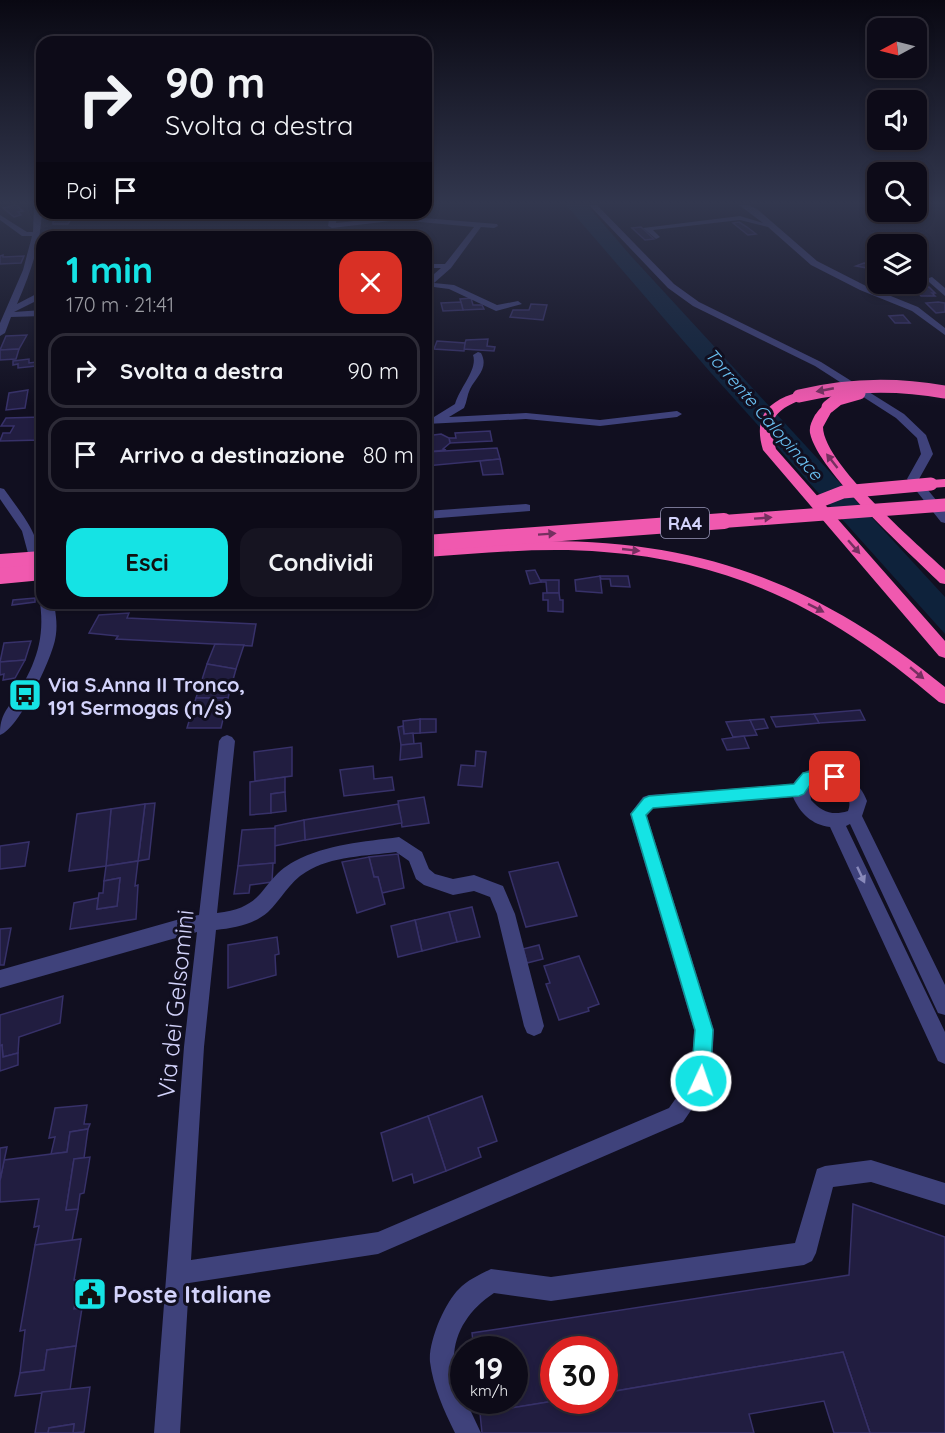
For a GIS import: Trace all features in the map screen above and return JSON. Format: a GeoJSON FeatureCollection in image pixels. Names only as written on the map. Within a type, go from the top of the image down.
{"type":"FeatureCollection","features":[{"type":"Feature","properties":{"kind":"highway"},"geometry":{"type":"LineString","coordinates":[[945,392],[915,385],[866,384],[799,396],[776,406],[765,422],[765,436],[770,450],[945,651]]}},
{"type":"Feature","properties":{"kind":"highway"},"geometry":{"type":"LineString","coordinates":[[945,398],[919,393],[875,390],[838,399],[818,419],[816,432],[822,450],[839,471],[945,579]]}},
{"type":"Feature","properties":{"kind":"highway","name":"RA4"},"geometry":{"type":"LineString","coordinates":[[432,530],[941,492]]}},
{"type":"Feature","properties":{"kind":"highway","name":"RA4"},"geometry":{"type":"LineString","coordinates":[[432,542],[941,492]]}},
{"type":"Feature","properties":{"kind":"highway"},"geometry":{"type":"LineString","coordinates":[[432,552],[531,546],[603,547],[648,552],[701,563],[788,593],[844,621],[888,651],[945,697]]}},
{"type":"Feature","properties":{"kind":"highway"},"geometry":{"type":"LineString","coordinates":[[0,562],[36,559]]}},
{"type":"Feature","properties":{"kind":"highway"},"geometry":{"type":"LineString","coordinates":[[0,576],[36,573]]}},
{"type":"Feature","properties":{"kind":"street"},"geometry":{"type":"LineString","coordinates":[[0,333],[23,272]]}},
{"type":"Feature","properties":{"kind":"street"},"geometry":{"type":"LineString","coordinates":[[657,272],[671,286],[696,304],[818,364],[900,416],[922,437],[927,454],[912,479],[945,519]]}},
{"type":"Feature","properties":{"kind":"street"},"geometry":{"type":"LineString","coordinates":[[831,272],[863,288],[915,309],[945,332]]}},
{"type":"Feature","properties":{"kind":"street"},"geometry":{"type":"LineString","coordinates":[[932,280],[945,293]]}},
{"type":"Feature","properties":{"kind":"street"},"geometry":{"type":"LineString","coordinates":[[432,285],[451,287],[496,308],[518,304]]}},
{"type":"Feature","properties":{"kind":"street"},"geometry":{"type":"LineString","coordinates":[[9,312],[36,297]]}},
{"type":"Feature","properties":{"kind":"street"},"geometry":{"type":"LineString","coordinates":[[9,312],[36,313]]}},
{"type":"Feature","properties":{"kind":"street"},"geometry":{"type":"LineString","coordinates":[[432,420],[447,416],[460,406],[464,392],[480,367],[481,360],[478,355]]}},
{"type":"Feature","properties":{"kind":"street"},"geometry":{"type":"LineString","coordinates":[[432,421],[526,416],[600,423],[677,414]]}},
{"type":"Feature","properties":{"kind":"street"},"geometry":{"type":"LineString","coordinates":[[0,491],[34,540]]}},
{"type":"Feature","properties":{"kind":"street"},"geometry":{"type":"LineString","coordinates":[[432,515],[526,508]]}},
{"type":"Feature","properties":{"kind":"street"},"geometry":{"type":"LineString","coordinates":[[0,729],[13,714],[43,658],[50,627],[48,609]]}},
{"type":"Feature","properties":{"kind":"street","name":"Via dei Gelsomini"},"geometry":{"type":"LineString","coordinates":[[167,1433],[194,1047],[227,741]]}},
{"type":"Feature","properties":{"kind":"street"},"geometry":{"type":"LineString","coordinates":[[825,774],[835,777],[852,788],[859,803],[845,819],[822,819],[812,814],[804,806],[799,790],[802,782],[808,777],[825,774]]}},
{"type":"Feature","properties":{"kind":"street"},"geometry":{"type":"LineString","coordinates":[[179,1273],[378,1243],[676,1115],[701,1081],[704,1030],[638,814],[649,802],[799,790]]}},
{"type":"Feature","properties":{"kind":"street"},"geometry":{"type":"LineString","coordinates":[[845,819],[945,1006]]}},
{"type":"Feature","properties":{"kind":"street"},"geometry":{"type":"LineString","coordinates":[[845,819],[945,1054]]}},
{"type":"Feature","properties":{"kind":"street"},"geometry":{"type":"LineString","coordinates":[[0,980],[187,925],[229,922],[261,907],[279,884],[298,867],[323,856],[399,844],[416,856],[422,874],[430,880],[453,887],[474,883],[497,892],[506,914],[534,1026]]}},
{"type":"Feature","properties":{"kind":"street"},"geometry":{"type":"LineString","coordinates":[[468,1433],[454,1403],[442,1360],[449,1326],[467,1297],[491,1281],[551,1289],[804,1253],[825,1177],[871,1171],[945,1194]]}},
{"type":"Feature","properties":{"kind":"water","name":"Torrente Calopinace"},"geometry":{"type":"Polygon","coordinates":[[[624,272],[646,272],[945,597],[945,634],[711,373],[624,272]]]}},
{"type":"Feature","properties":{"kind":"building"},"geometry":{"type":"Polygon","coordinates":[[[927,287],[935,293],[932,293],[935,296],[919,294],[927,294],[927,287]]]}},
{"type":"Feature","properties":{"kind":"building"},"geometry":{"type":"Polygon","coordinates":[[[471,298],[473,305],[482,305],[484,309],[463,310],[460,299],[471,298]]]}},
{"type":"Feature","properties":{"kind":"building"},"geometry":{"type":"Polygon","coordinates":[[[461,302],[463,310],[443,311],[441,303],[461,302]]]}},
{"type":"Feature","properties":{"kind":"building"},"geometry":{"type":"Polygon","coordinates":[[[926,303],[945,303],[945,312],[936,313],[926,303]]]}},
{"type":"Feature","properties":{"kind":"building"},"geometry":{"type":"Polygon","coordinates":[[[531,304],[547,305],[543,320],[510,317],[513,310],[529,310],[531,304]]]}},
{"type":"Feature","properties":{"kind":"building"},"geometry":{"type":"Polygon","coordinates":[[[903,315],[910,323],[895,323],[889,316],[903,315]]]}},
{"type":"Feature","properties":{"kind":"building"},"geometry":{"type":"Polygon","coordinates":[[[27,335],[19,349],[0,350],[6,336],[27,335]]]}},
{"type":"Feature","properties":{"kind":"building"},"geometry":{"type":"Polygon","coordinates":[[[488,339],[487,346],[495,347],[494,351],[463,349],[466,340],[488,339]]]}},
{"type":"Feature","properties":{"kind":"building"},"geometry":{"type":"Polygon","coordinates":[[[437,341],[465,343],[464,351],[434,349],[437,341]]]}},
{"type":"Feature","properties":{"kind":"building"},"geometry":{"type":"Polygon","coordinates":[[[19,349],[16,359],[0,360],[0,350],[19,349]]]}},
{"type":"Feature","properties":{"kind":"building"},"geometry":{"type":"Polygon","coordinates":[[[29,359],[29,363],[36,362],[36,366],[18,368],[18,364],[13,365],[13,361],[29,359]]]}},
{"type":"Feature","properties":{"kind":"building"},"geometry":{"type":"Polygon","coordinates":[[[28,390],[25,408],[6,410],[9,393],[28,390]]]}},
{"type":"Feature","properties":{"kind":"building"},"geometry":{"type":"Polygon","coordinates":[[[36,417],[36,440],[0,441],[3,433],[10,433],[14,426],[1,426],[6,418],[36,417]]]}},
{"type":"Feature","properties":{"kind":"building"},"geometry":{"type":"Polygon","coordinates":[[[490,431],[492,441],[450,443],[449,438],[456,438],[455,433],[490,431]]]}},
{"type":"Feature","properties":{"kind":"building"},"geometry":{"type":"Polygon","coordinates":[[[441,434],[449,438],[450,443],[443,449],[446,450],[432,451],[432,435],[441,434]]]}},
{"type":"Feature","properties":{"kind":"building"},"geometry":{"type":"Polygon","coordinates":[[[497,448],[500,459],[432,465],[432,452],[497,448]]]}},
{"type":"Feature","properties":{"kind":"building"},"geometry":{"type":"Polygon","coordinates":[[[500,459],[503,474],[483,475],[480,461],[500,459]]]}},
{"type":"Feature","properties":{"kind":"building"},"geometry":{"type":"Polygon","coordinates":[[[535,570],[541,582],[530,584],[526,571],[535,570]]]}},
{"type":"Feature","properties":{"kind":"building"},"geometry":{"type":"Polygon","coordinates":[[[600,576],[602,593],[576,591],[575,580],[600,576]]]}},
{"type":"Feature","properties":{"kind":"building"},"geometry":{"type":"Polygon","coordinates":[[[600,576],[628,576],[630,587],[611,586],[610,579],[601,579],[600,576]]]}},
{"type":"Feature","properties":{"kind":"building"},"geometry":{"type":"Polygon","coordinates":[[[541,580],[559,580],[559,593],[547,593],[546,582],[541,582],[541,580]]]}},
{"type":"Feature","properties":{"kind":"building"},"geometry":{"type":"Polygon","coordinates":[[[543,593],[559,593],[560,600],[563,600],[563,612],[548,611],[548,600],[543,600],[543,593]]]}},
{"type":"Feature","properties":{"kind":"building"},"geometry":{"type":"Polygon","coordinates":[[[35,598],[35,602],[12,605],[13,600],[35,598]]]}},
{"type":"Feature","properties":{"kind":"building"},"geometry":{"type":"Polygon","coordinates":[[[129,613],[127,618],[256,624],[252,646],[116,639],[118,636],[89,633],[99,615],[129,613]]]}},
{"type":"Feature","properties":{"kind":"building"},"geometry":{"type":"Polygon","coordinates":[[[31,641],[25,660],[0,662],[4,643],[31,641]]]}},
{"type":"Feature","properties":{"kind":"building"},"geometry":{"type":"Polygon","coordinates":[[[215,644],[244,645],[236,669],[207,664],[215,644]]]}},
{"type":"Feature","properties":{"kind":"building"},"geometry":{"type":"Polygon","coordinates":[[[25,660],[15,678],[3,680],[4,674],[0,675],[0,662],[25,660]]]}},
{"type":"Feature","properties":{"kind":"building"},"geometry":{"type":"Polygon","coordinates":[[[207,664],[236,669],[228,698],[196,698],[207,664]]]}},
{"type":"Feature","properties":{"kind":"building"},"geometry":{"type":"Polygon","coordinates":[[[196,698],[228,698],[221,728],[187,728],[196,698]]]}},
{"type":"Feature","properties":{"kind":"building"},"geometry":{"type":"Polygon","coordinates":[[[860,710],[865,720],[819,723],[814,714],[860,710]]]}},
{"type":"Feature","properties":{"kind":"building"},"geometry":{"type":"Polygon","coordinates":[[[814,714],[819,723],[776,727],[771,717],[814,714]]]}},
{"type":"Feature","properties":{"kind":"building"},"geometry":{"type":"Polygon","coordinates":[[[420,719],[436,719],[436,732],[420,733],[420,719]]]}},
{"type":"Feature","properties":{"kind":"building"},"geometry":{"type":"Polygon","coordinates":[[[420,719],[420,733],[404,734],[403,721],[420,719]]]}},
{"type":"Feature","properties":{"kind":"building"},"geometry":{"type":"Polygon","coordinates":[[[764,719],[768,728],[754,730],[750,720],[764,719]]]}},
{"type":"Feature","properties":{"kind":"building"},"geometry":{"type":"Polygon","coordinates":[[[750,720],[757,735],[733,737],[726,722],[750,720]]]}},
{"type":"Feature","properties":{"kind":"building"},"geometry":{"type":"Polygon","coordinates":[[[403,726],[404,734],[413,733],[414,744],[401,745],[398,727],[403,726]]]}},
{"type":"Feature","properties":{"kind":"building"},"geometry":{"type":"Polygon","coordinates":[[[744,736],[749,748],[727,750],[722,739],[744,736]]]}},
{"type":"Feature","properties":{"kind":"building"},"geometry":{"type":"Polygon","coordinates":[[[421,743],[422,757],[400,760],[401,745],[421,743]]]}},
{"type":"Feature","properties":{"kind":"building"},"geometry":{"type":"Polygon","coordinates":[[[292,747],[292,776],[255,781],[254,752],[292,747]]]}},
{"type":"Feature","properties":{"kind":"building"},"geometry":{"type":"Polygon","coordinates":[[[476,751],[486,752],[482,787],[458,785],[461,765],[475,766],[476,751]]]}},
{"type":"Feature","properties":{"kind":"building"},"geometry":{"type":"Polygon","coordinates":[[[373,766],[374,779],[392,777],[394,790],[344,796],[340,770],[373,766]]]}},
{"type":"Feature","properties":{"kind":"building"},"geometry":{"type":"Polygon","coordinates":[[[285,777],[285,792],[271,794],[271,813],[250,815],[250,782],[285,777]]]}},
{"type":"Feature","properties":{"kind":"building"},"geometry":{"type":"Polygon","coordinates":[[[285,792],[286,811],[271,813],[271,794],[285,792]]]}},
{"type":"Feature","properties":{"kind":"building"},"geometry":{"type":"Polygon","coordinates":[[[424,797],[429,823],[402,827],[398,801],[424,797]]]}},
{"type":"Feature","properties":{"kind":"building"},"geometry":{"type":"Polygon","coordinates":[[[155,803],[149,859],[138,861],[145,804],[155,803]]]}},
{"type":"Feature","properties":{"kind":"building"},"geometry":{"type":"Polygon","coordinates":[[[145,804],[138,861],[106,866],[111,809],[145,804]]]}},
{"type":"Feature","properties":{"kind":"building"},"geometry":{"type":"Polygon","coordinates":[[[398,804],[402,823],[305,840],[304,820],[398,804]]]}},
{"type":"Feature","properties":{"kind":"building"},"geometry":{"type":"Polygon","coordinates":[[[111,809],[106,866],[69,871],[77,814],[111,809]]]}},
{"type":"Feature","properties":{"kind":"building"},"geometry":{"type":"Polygon","coordinates":[[[304,820],[305,840],[274,846],[275,826],[304,820]]]}},
{"type":"Feature","properties":{"kind":"building"},"geometry":{"type":"Polygon","coordinates":[[[275,828],[275,863],[238,866],[242,830],[275,828]]]}},
{"type":"Feature","properties":{"kind":"building"},"geometry":{"type":"Polygon","coordinates":[[[29,842],[25,866],[0,869],[0,846],[29,842]]]}},
{"type":"Feature","properties":{"kind":"building"},"geometry":{"type":"Polygon","coordinates":[[[398,854],[404,888],[382,893],[378,877],[374,877],[369,857],[398,854]]]}},
{"type":"Feature","properties":{"kind":"building"},"geometry":{"type":"Polygon","coordinates":[[[369,857],[374,877],[378,877],[385,904],[357,913],[342,862],[369,857]]]}},
{"type":"Feature","properties":{"kind":"building"},"geometry":{"type":"Polygon","coordinates":[[[138,861],[135,886],[138,885],[136,919],[70,929],[74,903],[98,898],[97,909],[117,906],[120,878],[104,881],[106,866],[138,861]]]}},
{"type":"Feature","properties":{"kind":"building"},"geometry":{"type":"Polygon","coordinates":[[[558,862],[577,916],[526,927],[509,872],[558,862]]]}},
{"type":"Feature","properties":{"kind":"building"},"geometry":{"type":"Polygon","coordinates":[[[273,863],[272,882],[250,885],[249,893],[234,894],[238,866],[273,863]]]}},
{"type":"Feature","properties":{"kind":"building"},"geometry":{"type":"Polygon","coordinates":[[[120,878],[117,906],[97,909],[99,893],[103,893],[104,881],[120,878]]]}},
{"type":"Feature","properties":{"kind":"building"},"geometry":{"type":"Polygon","coordinates":[[[472,907],[480,937],[457,942],[449,912],[472,907]]]}},
{"type":"Feature","properties":{"kind":"building"},"geometry":{"type":"Polygon","coordinates":[[[449,912],[457,942],[422,951],[415,920],[449,912]]]}},
{"type":"Feature","properties":{"kind":"building"},"geometry":{"type":"Polygon","coordinates":[[[415,920],[422,951],[398,957],[391,926],[415,920]]]}},
{"type":"Feature","properties":{"kind":"building"},"geometry":{"type":"Polygon","coordinates":[[[11,928],[4,965],[0,965],[0,929],[11,928]]]}},
{"type":"Feature","properties":{"kind":"building"},"geometry":{"type":"Polygon","coordinates":[[[277,937],[279,954],[275,955],[276,975],[228,988],[228,945],[277,937]]]}},
{"type":"Feature","properties":{"kind":"building"},"geometry":{"type":"Polygon","coordinates":[[[539,945],[543,959],[527,963],[523,949],[539,945]]]}},
{"type":"Feature","properties":{"kind":"building"},"geometry":{"type":"Polygon","coordinates":[[[579,956],[599,1004],[588,1008],[589,1011],[559,1020],[546,984],[550,983],[544,966],[579,956]]]}},
{"type":"Feature","properties":{"kind":"building"},"geometry":{"type":"Polygon","coordinates":[[[63,996],[60,1023],[19,1037],[18,1053],[3,1057],[2,1045],[0,1046],[0,1015],[63,996]]]}},
{"type":"Feature","properties":{"kind":"building"},"geometry":{"type":"Polygon","coordinates":[[[2,1045],[3,1057],[18,1053],[18,1065],[0,1071],[0,1046],[2,1045]]]}},
{"type":"Feature","properties":{"kind":"building"},"geometry":{"type":"Polygon","coordinates":[[[482,1096],[497,1141],[478,1148],[481,1157],[446,1171],[428,1116],[482,1096]]]}},
{"type":"Feature","properties":{"kind":"building"},"geometry":{"type":"Polygon","coordinates":[[[87,1105],[84,1124],[90,1124],[88,1129],[70,1132],[67,1152],[51,1154],[55,1137],[49,1138],[55,1108],[87,1105]]]}},
{"type":"Feature","properties":{"kind":"building"},"geometry":{"type":"Polygon","coordinates":[[[428,1116],[446,1171],[414,1183],[412,1174],[393,1181],[381,1133],[428,1116]]]}},
{"type":"Feature","properties":{"kind":"building"},"geometry":{"type":"Polygon","coordinates":[[[88,1129],[84,1158],[74,1159],[66,1210],[78,1209],[72,1241],[35,1245],[39,1226],[34,1227],[39,1199],[0,1202],[0,1181],[4,1160],[67,1152],[70,1132],[88,1129]]]}},
{"type":"Feature","properties":{"kind":"building"},"geometry":{"type":"Polygon","coordinates":[[[7,1147],[0,1180],[0,1148],[7,1147]]]}},
{"type":"Feature","properties":{"kind":"building"},"geometry":{"type":"Polygon","coordinates":[[[90,1157],[84,1193],[80,1194],[78,1209],[66,1210],[74,1159],[90,1157]]]}},
{"type":"Feature","properties":{"kind":"building"},"geometry":{"type":"Polygon","coordinates":[[[853,1204],[945,1237],[945,1433],[870,1433],[843,1352],[618,1391],[618,1336],[540,1336],[540,1403],[528,1405],[528,1336],[472,1336],[472,1333],[849,1275],[853,1204]]]}},
{"type":"Feature","properties":{"kind":"building"},"geometry":{"type":"Polygon","coordinates":[[[81,1239],[74,1280],[79,1280],[74,1309],[82,1308],[76,1346],[47,1350],[44,1370],[20,1373],[25,1330],[20,1331],[35,1245],[81,1239]]]}},
{"type":"Feature","properties":{"kind":"building"},"geometry":{"type":"Polygon","coordinates":[[[76,1346],[70,1390],[15,1396],[20,1373],[44,1370],[47,1350],[76,1346]]]}},
{"type":"Feature","properties":{"kind":"building"},"geometry":{"type":"Polygon","coordinates":[[[843,1352],[870,1433],[834,1433],[824,1401],[749,1414],[754,1433],[482,1433],[480,1414],[528,1414],[528,1405],[540,1403],[540,1414],[618,1414],[618,1391],[843,1352]]]}},
{"type":"Feature","properties":{"kind":"building"},"geometry":{"type":"Polygon","coordinates":[[[90,1387],[84,1432],[73,1433],[74,1424],[49,1428],[48,1433],[35,1433],[42,1392],[90,1387]]]}},
{"type":"Feature","properties":{"kind":"building"},"geometry":{"type":"Polygon","coordinates":[[[74,1424],[73,1433],[48,1433],[49,1428],[74,1424]]]}},
{"type":"Feature","properties":{"kind":"place","name":"Via S.Anna II Tronco, 191 Sermogas (n/s)"},"geometry":{"type":"Point","coordinates":[25,695]}},
{"type":"Feature","properties":{"kind":"place","name":"Poste Italiane"},"geometry":{"type":"Point","coordinates":[90,1294]}},
{"type":"Feature","properties":{"kind":"route"},"geometry":{"type":"LineString","coordinates":[[701,1081],[704,1030],[638,814],[649,802],[799,790],[802,782],[808,777],[825,774],[835,777]]}}]}
